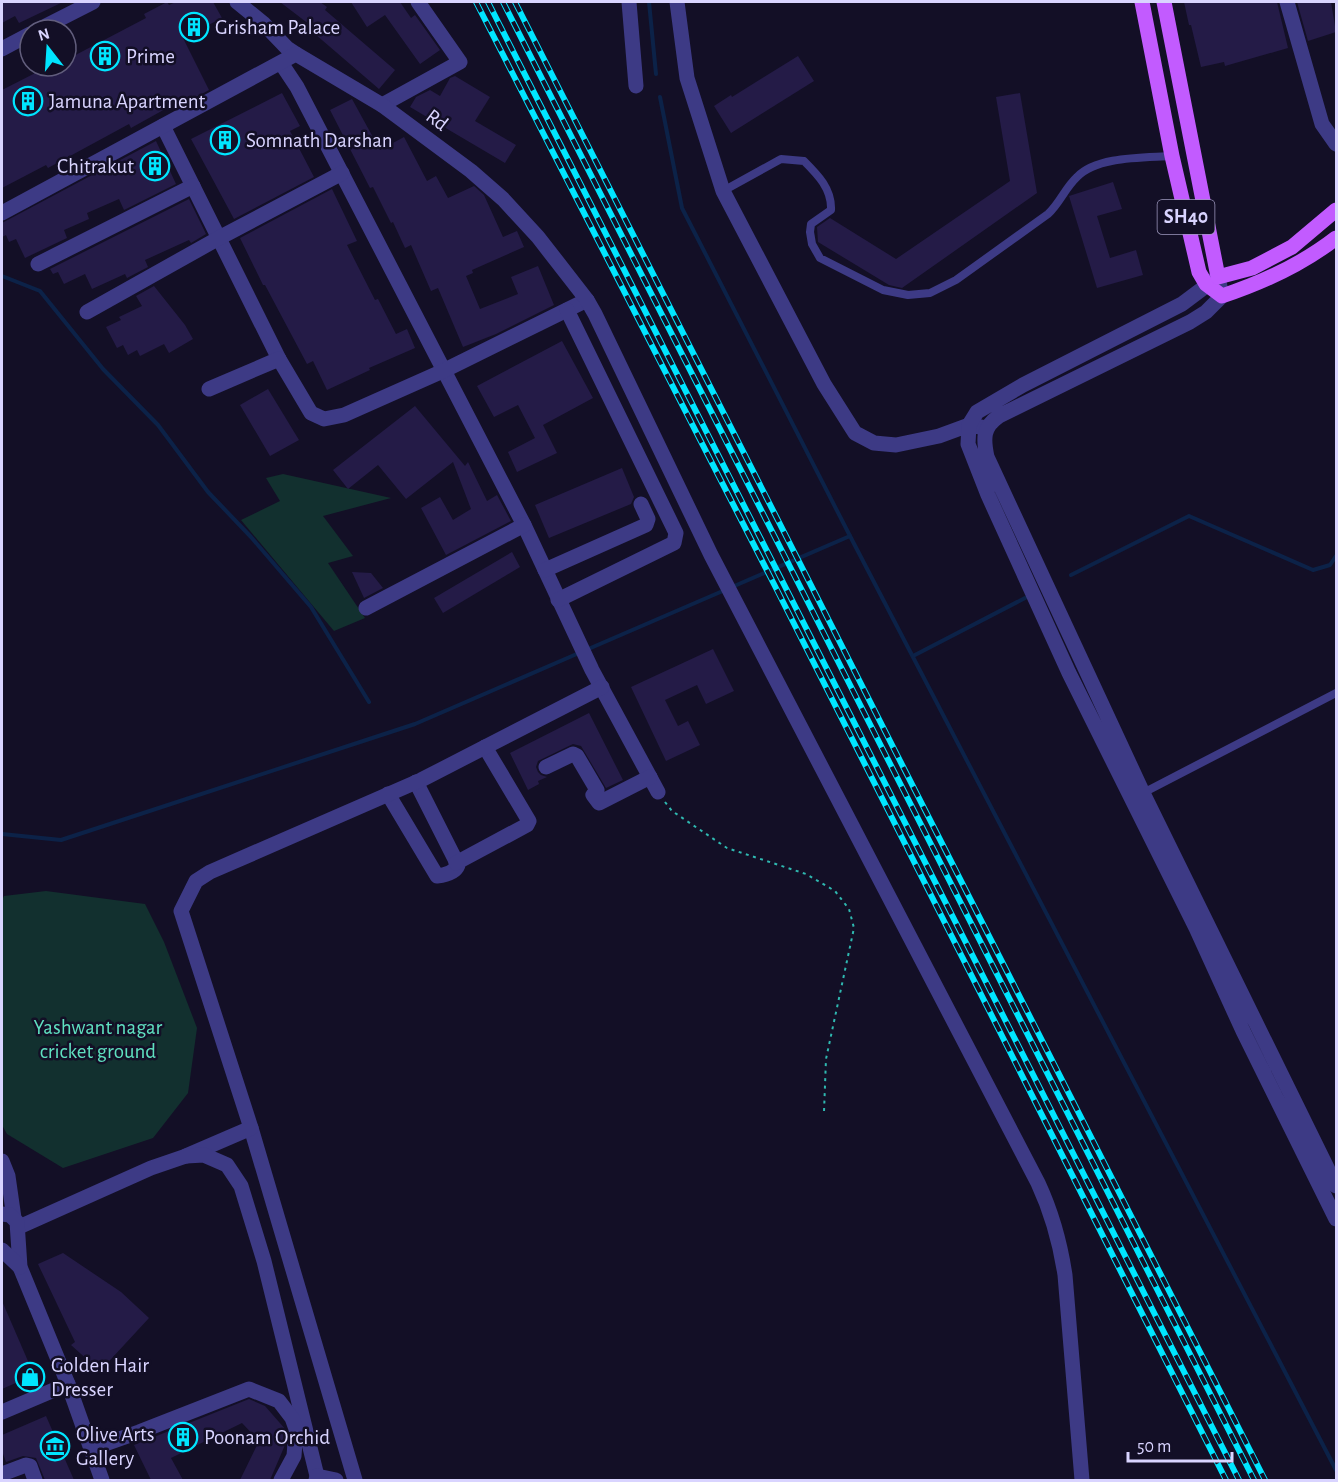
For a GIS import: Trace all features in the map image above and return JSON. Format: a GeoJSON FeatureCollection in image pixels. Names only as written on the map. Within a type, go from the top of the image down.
{"type":"FeatureCollection","features":[{"type":"Feature","properties":{"kind":"main road","name":"SH40"},"geometry":{"type":"LineString","coordinates":[[1142,2],[1172,156],[1199,272],[1212,281]]}},
{"type":"Feature","properties":{"kind":"main road","name":"SH40"},"geometry":{"type":"LineString","coordinates":[[1164,2],[1212,281]]}},
{"type":"Feature","properties":{"kind":"main road"},"geometry":{"type":"LineString","coordinates":[[1336,210],[1292,247],[1252,268],[1212,281],[1222,296],[1247,287],[1297,262],[1336,238]]}},
{"type":"Feature","properties":{"kind":"street"},"geometry":{"type":"LineString","coordinates":[[62,18],[93,2]]}},
{"type":"Feature","properties":{"kind":"street","name":"Rd"},"geometry":{"type":"LineString","coordinates":[[237,2],[296,54],[382,105],[471,171],[503,199],[538,237],[587,300],[711,555],[1038,1182],[1053,1216],[1065,1275],[1082,1480]]}},
{"type":"Feature","properties":{"kind":"street"},"geometry":{"type":"LineString","coordinates":[[382,105],[460,62],[418,2]]}},
{"type":"Feature","properties":{"kind":"street"},"geometry":{"type":"LineString","coordinates":[[629,2],[636,86]]}},
{"type":"Feature","properties":{"kind":"street"},"geometry":{"type":"LineString","coordinates":[[677,2],[687,78],[723,191],[824,384],[855,433],[874,443],[896,445],[939,436],[969,425],[986,428]]}},
{"type":"Feature","properties":{"kind":"street"},"geometry":{"type":"LineString","coordinates":[[1287,2],[1322,123],[1336,144]]}},
{"type":"Feature","properties":{"kind":"street"},"geometry":{"type":"LineString","coordinates":[[2,49],[18,40]]}},
{"type":"Feature","properties":{"kind":"street"},"geometry":{"type":"LineString","coordinates":[[2,213],[296,54]]}},
{"type":"Feature","properties":{"kind":"street"},"geometry":{"type":"LineString","coordinates":[[281,63],[297,87],[342,173],[524,525],[592,670],[658,792]]}},
{"type":"Feature","properties":{"kind":"street"},"geometry":{"type":"LineString","coordinates":[[163,126],[279,359],[311,413],[324,419],[344,415],[443,371],[587,300]]}},
{"type":"Feature","properties":{"kind":"street"},"geometry":{"type":"LineString","coordinates":[[87,312],[342,173]]}},
{"type":"Feature","properties":{"kind":"street"},"geometry":{"type":"LineString","coordinates":[[38,264],[193,186]]}},
{"type":"Feature","properties":{"kind":"street"},"geometry":{"type":"LineString","coordinates":[[1212,281],[1182,304],[977,412],[969,425],[968,444],[988,495],[1064,663],[1336,1219]]}},
{"type":"Feature","properties":{"kind":"street"},"geometry":{"type":"LineString","coordinates":[[1222,296],[1206,312],[1190,322],[1008,411],[992,421],[986,428],[984,441],[987,457],[1143,793],[1336,1186]]}},
{"type":"Feature","properties":{"kind":"street"},"geometry":{"type":"LineString","coordinates":[[558,600],[674,543],[676,533],[567,310]]}},
{"type":"Feature","properties":{"kind":"street"},"geometry":{"type":"LineString","coordinates":[[209,389],[279,359]]}},
{"type":"Feature","properties":{"kind":"street"},"geometry":{"type":"LineString","coordinates":[[545,570],[646,525],[648,519],[641,504]]}},
{"type":"Feature","properties":{"kind":"street"},"geometry":{"type":"LineString","coordinates":[[366,608],[524,525]]}},
{"type":"Feature","properties":{"kind":"street"},"geometry":{"type":"LineString","coordinates":[[354,1480],[251,1128],[181,911],[196,881],[210,872],[416,782],[602,687]]}},
{"type":"Feature","properties":{"kind":"street"},"geometry":{"type":"LineString","coordinates":[[456,863],[527,825],[529,821],[485,747]]}},
{"type":"Feature","properties":{"kind":"street"},"geometry":{"type":"LineString","coordinates":[[546,767],[573,754],[577,756],[597,790],[594,795],[599,803],[650,777]]}},
{"type":"Feature","properties":{"kind":"street"},"geometry":{"type":"LineString","coordinates":[[388,794],[437,876],[453,871],[457,868],[456,863],[416,782]]}},
{"type":"Feature","properties":{"kind":"street"},"geometry":{"type":"LineString","coordinates":[[506,801],[521,828]]}},
{"type":"Feature","properties":{"kind":"street"},"geometry":{"type":"LineString","coordinates":[[13,1223],[186,1156],[251,1128]]}},
{"type":"Feature","properties":{"kind":"street"},"geometry":{"type":"LineString","coordinates":[[186,1156],[204,1155],[227,1165],[241,1186],[264,1261],[317,1478],[336,1480]]}},
{"type":"Feature","properties":{"kind":"street"},"geometry":{"type":"LineString","coordinates":[[2,1161],[8,1176],[14,1242],[2,1248],[21,1267]]}},
{"type":"Feature","properties":{"kind":"street"},"geometry":{"type":"LineString","coordinates":[[13,1223],[21,1267],[68,1384],[102,1480]]}},
{"type":"Feature","properties":{"kind":"street"},"geometry":{"type":"LineString","coordinates":[[2,1413],[68,1384]]}},
{"type":"Feature","properties":{"kind":"street"},"geometry":{"type":"LineString","coordinates":[[91,1449],[249,1389],[279,1401],[292,1418],[296,1429],[294,1456],[281,1480]]}},
{"type":"Feature","properties":{"kind":"street"},"geometry":{"type":"LineString","coordinates":[[5,1480],[2,1473],[26,1465],[30,1466],[35,1480]]}},
{"type":"Feature","properties":{"kind":"lane"},"geometry":{"type":"LineString","coordinates":[[723,191],[781,159],[804,161],[821,178],[831,201],[831,210],[811,224],[812,244],[820,258],[883,290],[908,295],[930,293],[956,280],[1048,214],[1077,175],[1094,165],[1119,160],[1172,156]]}},
{"type":"Feature","properties":{"kind":"lane"},"geometry":{"type":"LineString","coordinates":[[1143,793],[1336,693]]}},
{"type":"Feature","properties":{"kind":"path"},"geometry":{"type":"LineString","coordinates":[[658,792],[672,811],[727,848],[806,873],[835,891],[849,909],[854,928],[826,1059],[824,1112]]}},
{"type":"Feature","properties":{"kind":"green space"},"geometry":{"type":"Polygon","coordinates":[[[283,474],[391,498],[323,516],[353,556],[328,563],[365,618],[334,631],[241,520],[280,501],[266,478],[283,474]]]}},
{"type":"Feature","properties":{"kind":"green space","name":"Yashwant nagar cricket ground"},"geometry":{"type":"Polygon","coordinates":[[[46,891],[145,904],[164,942],[197,1028],[188,1093],[153,1138],[63,1168],[7,1134],[2,1125],[2,900],[4,896],[46,891]]]}},
{"type":"Feature","properties":{"kind":"building"},"geometry":{"type":"Polygon","coordinates":[[[2,2],[63,2],[29,18],[18,18],[18,21],[15,16],[2,23],[2,2]]]}},
{"type":"Feature","properties":{"kind":"building"},"geometry":{"type":"Polygon","coordinates":[[[167,2],[169,5],[176,2],[213,2],[222,18],[183,38],[209,90],[187,102],[185,98],[131,128],[129,124],[48,168],[46,165],[2,188],[2,90],[26,78],[78,78],[78,54],[146,18],[144,14],[167,2]]]}},
{"type":"Feature","properties":{"kind":"building"},"geometry":{"type":"Polygon","coordinates":[[[280,2],[320,2],[327,7],[325,10],[395,70],[379,89],[315,34],[318,31],[280,2]]]}},
{"type":"Feature","properties":{"kind":"building"},"geometry":{"type":"Polygon","coordinates":[[[351,2],[400,2],[411,18],[415,15],[440,50],[420,64],[385,15],[367,27],[351,2]]]}},
{"type":"Feature","properties":{"kind":"building"},"geometry":{"type":"Polygon","coordinates":[[[1184,2],[1277,2],[1288,48],[1225,66],[1224,62],[1201,67],[1184,2]]]}},
{"type":"Feature","properties":{"kind":"building"},"geometry":{"type":"Polygon","coordinates":[[[1297,2],[1331,2],[1336,32],[1308,41],[1297,2]]]}},
{"type":"Feature","properties":{"kind":"building"},"geometry":{"type":"Polygon","coordinates":[[[798,56],[814,81],[731,133],[714,106],[798,56]]]}},
{"type":"Feature","properties":{"kind":"building"},"geometry":{"type":"Polygon","coordinates":[[[455,76],[490,97],[475,121],[516,145],[505,163],[410,107],[416,97],[430,90],[440,96],[450,78],[455,76]]]}},
{"type":"Feature","properties":{"kind":"building"},"geometry":{"type":"Polygon","coordinates":[[[282,93],[300,126],[290,131],[314,177],[234,219],[191,139],[282,93]]]}},
{"type":"Feature","properties":{"kind":"building"},"geometry":{"type":"Polygon","coordinates":[[[1020,93],[1037,193],[902,288],[889,285],[818,242],[817,227],[830,218],[896,259],[1010,181],[996,97],[1020,93]]]}},
{"type":"Feature","properties":{"kind":"building"},"geometry":{"type":"Polygon","coordinates":[[[352,99],[380,150],[404,137],[427,181],[436,176],[448,198],[474,186],[484,195],[503,237],[517,231],[524,247],[472,270],[473,273],[466,276],[480,309],[518,294],[511,277],[538,266],[554,305],[496,334],[463,347],[438,288],[431,291],[411,245],[405,248],[373,187],[370,188],[330,110],[352,99]]]}},
{"type":"Feature","properties":{"kind":"building"},"geometry":{"type":"Polygon","coordinates":[[[156,141],[176,184],[124,210],[119,199],[87,213],[89,219],[64,230],[67,238],[25,258],[16,239],[9,242],[6,235],[2,237],[2,223],[156,141]]]}},
{"type":"Feature","properties":{"kind":"building"},"geometry":{"type":"Polygon","coordinates":[[[1113,182],[1122,209],[1097,216],[1110,258],[1136,250],[1143,275],[1097,288],[1069,196],[1113,182]]]}},
{"type":"Feature","properties":{"kind":"building"},"geometry":{"type":"Polygon","coordinates":[[[332,189],[357,241],[347,245],[375,300],[378,299],[396,334],[407,329],[415,348],[327,390],[313,361],[307,364],[240,238],[332,189]]]}},
{"type":"Feature","properties":{"kind":"building"},"geometry":{"type":"Polygon","coordinates":[[[189,199],[206,234],[191,243],[189,240],[145,260],[148,267],[127,278],[125,274],[92,289],[85,274],[64,284],[58,272],[53,274],[50,269],[189,199]]]}},
{"type":"Feature","properties":{"kind":"building"},"geometry":{"type":"Polygon","coordinates":[[[154,286],[185,325],[193,339],[169,353],[164,344],[140,356],[137,350],[128,355],[123,345],[117,348],[106,327],[121,320],[119,317],[142,306],[136,296],[154,286]]]}},
{"type":"Feature","properties":{"kind":"building"},"geometry":{"type":"Polygon","coordinates":[[[562,341],[593,398],[543,425],[557,453],[517,472],[508,452],[535,438],[518,405],[494,417],[477,386],[562,341]]]}},
{"type":"Feature","properties":{"kind":"building"},"geometry":{"type":"Polygon","coordinates":[[[268,389],[299,440],[270,456],[240,405],[268,389]]]}},
{"type":"Feature","properties":{"kind":"building"},"geometry":{"type":"Polygon","coordinates":[[[415,406],[465,466],[468,462],[487,501],[497,495],[511,521],[446,555],[421,508],[440,497],[453,520],[471,509],[453,462],[406,499],[378,465],[348,489],[333,470],[415,406]]]}},
{"type":"Feature","properties":{"kind":"building"},"geometry":{"type":"Polygon","coordinates":[[[622,468],[634,497],[631,504],[549,538],[535,505],[622,468]]]}},
{"type":"Feature","properties":{"kind":"building"},"geometry":{"type":"Polygon","coordinates":[[[512,552],[520,567],[443,613],[434,598],[512,552]]]}},
{"type":"Feature","properties":{"kind":"building"},"geometry":{"type":"Polygon","coordinates":[[[352,572],[371,573],[383,588],[364,598],[352,572]]]}},
{"type":"Feature","properties":{"kind":"building"},"geometry":{"type":"Polygon","coordinates":[[[713,649],[734,691],[706,704],[697,685],[665,700],[678,726],[688,721],[700,745],[666,761],[631,687],[713,649]]]}},
{"type":"Feature","properties":{"kind":"building"},"geometry":{"type":"Polygon","coordinates":[[[589,713],[623,780],[606,788],[581,746],[573,744],[538,761],[536,767],[538,772],[547,777],[528,790],[510,753],[589,713]]]}},
{"type":"Feature","properties":{"kind":"building"},"geometry":{"type":"Polygon","coordinates":[[[63,1253],[121,1292],[149,1318],[100,1371],[71,1345],[75,1342],[38,1264],[63,1253]]]}},
{"type":"Feature","properties":{"kind":"building"},"geometry":{"type":"Polygon","coordinates":[[[2,1301],[34,1375],[2,1389],[2,1301]]]}},
{"type":"Feature","properties":{"kind":"building","name":"Poonam Orchid"},"geometry":{"type":"Polygon","coordinates":[[[249,1399],[265,1406],[286,1430],[285,1445],[270,1480],[240,1480],[259,1441],[242,1423],[171,1458],[183,1480],[151,1480],[134,1445],[249,1399]]]}},
{"type":"Feature","properties":{"kind":"building"},"geometry":{"type":"Polygon","coordinates":[[[46,1416],[74,1480],[45,1480],[36,1458],[23,1456],[6,1462],[2,1451],[2,1435],[46,1416]]]}},
{"type":"Feature","properties":{"kind":"waterway"},"geometry":{"type":"LineString","coordinates":[[649,2],[656,74]]}},
{"type":"Feature","properties":{"kind":"waterway"},"geometry":{"type":"LineString","coordinates":[[660,97],[682,208],[850,536]]}},
{"type":"Feature","properties":{"kind":"waterway"},"geometry":{"type":"LineString","coordinates":[[2,276],[40,291],[103,369],[158,425],[208,492],[251,537],[311,607],[369,702]]}},
{"type":"Feature","properties":{"kind":"waterway"},"geometry":{"type":"LineString","coordinates":[[1071,575],[1189,516],[1313,570],[1330,565],[1336,556]]}},
{"type":"Feature","properties":{"kind":"waterway"},"geometry":{"type":"LineString","coordinates":[[732,587],[850,536],[1336,1470]]}},
{"type":"Feature","properties":{"kind":"waterway"},"geometry":{"type":"LineString","coordinates":[[586,650],[725,590]]}},
{"type":"Feature","properties":{"kind":"waterway"},"geometry":{"type":"LineString","coordinates":[[913,656],[1025,598]]}},
{"type":"Feature","properties":{"kind":"waterway"},"geometry":{"type":"LineString","coordinates":[[2,834],[61,840],[415,724],[579,653]]}},
{"type":"Feature","properties":{"kind":"railway"},"geometry":{"type":"LineString","coordinates":[[476,2],[777,590],[1226,1480]]}},
{"type":"Feature","properties":{"kind":"railway"},"geometry":{"type":"LineString","coordinates":[[488,2],[1239,1480]]}},
{"type":"Feature","properties":{"kind":"railway"},"geometry":{"type":"LineString","coordinates":[[503,2],[1254,1480]]}},
{"type":"Feature","properties":{"kind":"railway"},"geometry":{"type":"LineString","coordinates":[[515,2],[1265,1480]]}},
{"type":"Feature","properties":{"kind":"place","name":"Grisham Palace"},"geometry":{"type":"Point","coordinates":[194,27]}},
{"type":"Feature","properties":{"kind":"place","name":"Prime"},"geometry":{"type":"Point","coordinates":[105,56]}},
{"type":"Feature","properties":{"kind":"place","name":"Jamuna Apartment"},"geometry":{"type":"Point","coordinates":[28,101]}},
{"type":"Feature","properties":{"kind":"place","name":"Somnath Darshan"},"geometry":{"type":"Point","coordinates":[225,140]}},
{"type":"Feature","properties":{"kind":"place","name":"Chitrakut"},"geometry":{"type":"Point","coordinates":[155,166]}},
{"type":"Feature","properties":{"kind":"place","name":"Golden Hair Dresser"},"geometry":{"type":"Point","coordinates":[30,1377]}},
{"type":"Feature","properties":{"kind":"place","name":"Poonam Orchid"},"geometry":{"type":"Point","coordinates":[183,1437]}},
{"type":"Feature","properties":{"kind":"place","name":"Olive Arts Gallery"},"geometry":{"type":"Point","coordinates":[55,1446]}}]}
